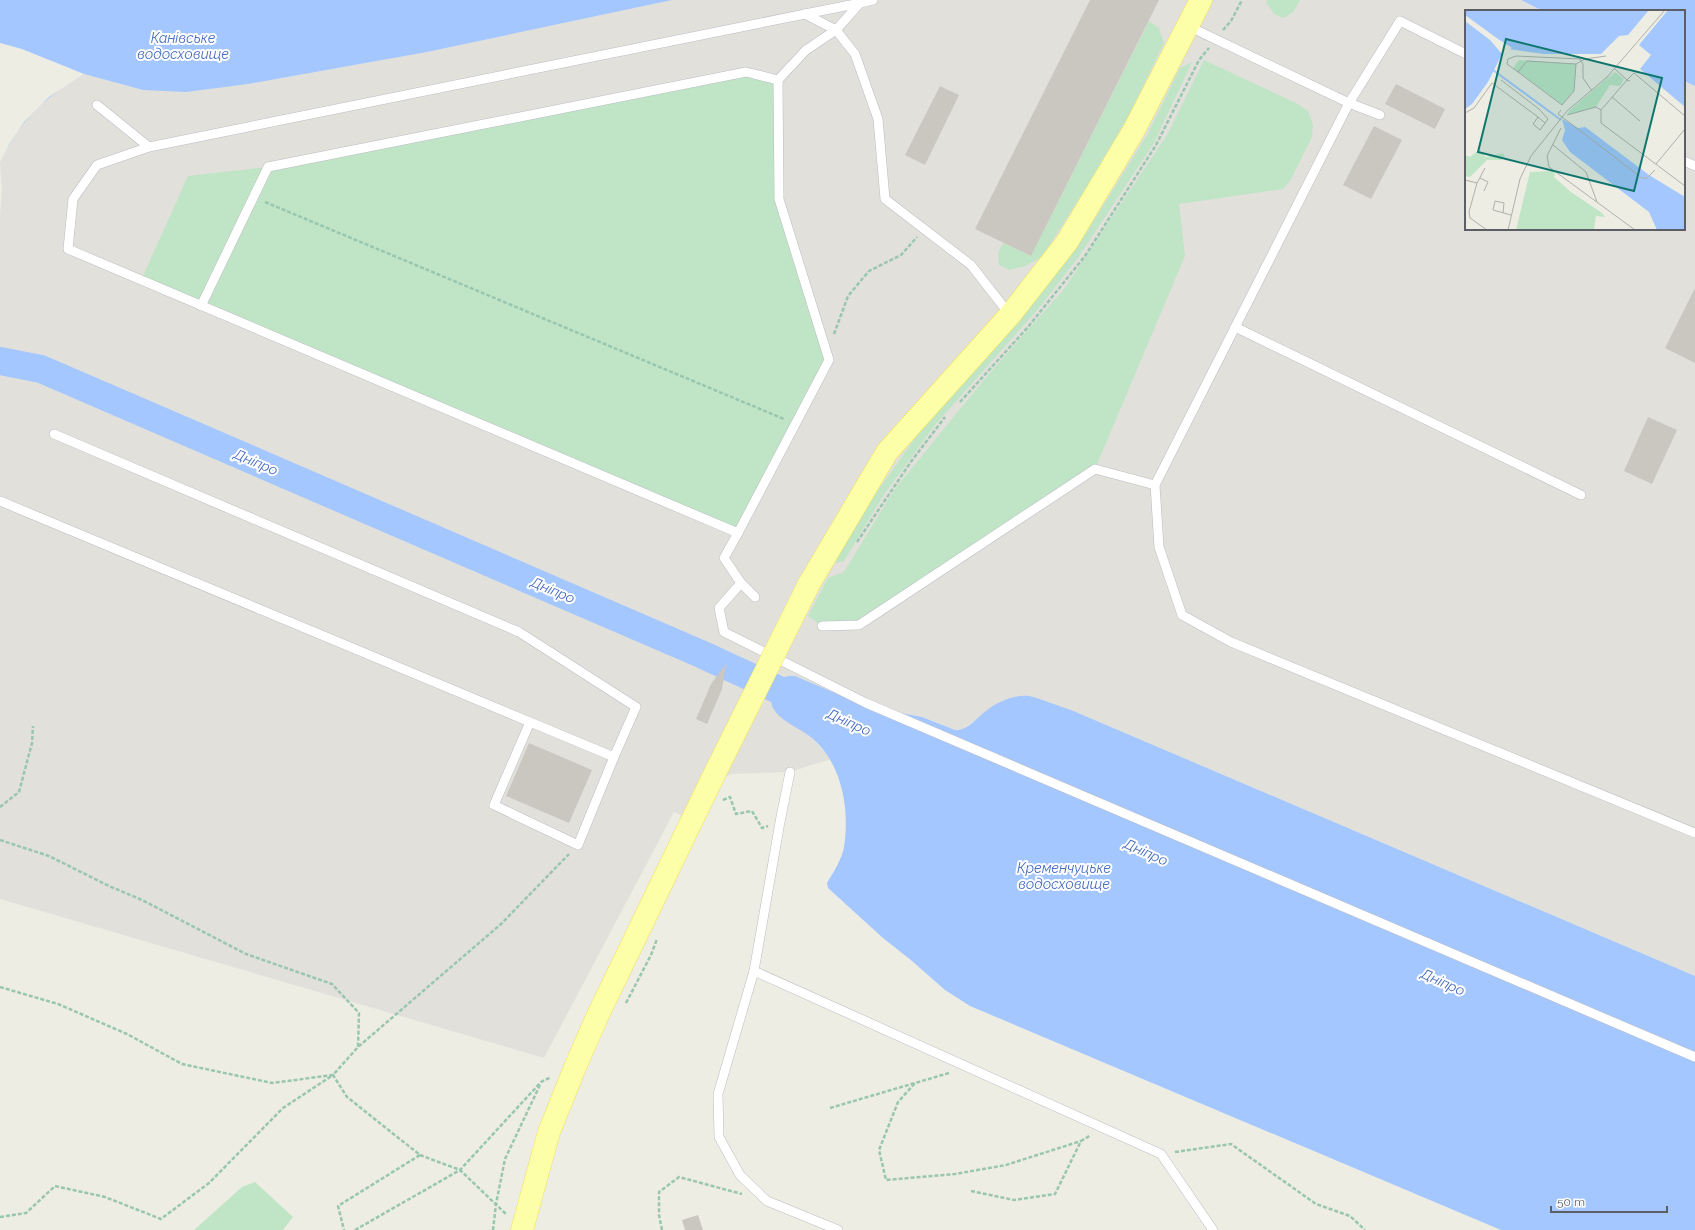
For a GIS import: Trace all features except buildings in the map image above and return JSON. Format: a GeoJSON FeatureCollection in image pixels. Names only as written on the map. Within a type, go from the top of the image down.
{"type":"FeatureCollection","features":[{"type":"Feature","properties":{"kind":"main road"},"geometry":{"type":"LineString","coordinates":[[522,1229],[549,1132],[597,1017],[711,781],[810,584],[887,452],[1010,315],[1067,242],[1134,130],[1200,0]]}},
{"type":"Feature","properties":{"kind":"lane"},"geometry":{"type":"LineString","coordinates":[[738,533],[68,249],[73,199],[97,165],[149,147],[873,0]]}},
{"type":"Feature","properties":{"kind":"lane"},"geometry":{"type":"LineString","coordinates":[[756,597],[741,583],[724,558],[829,360],[779,199],[778,80],[806,50],[836,30],[860,3]]}},
{"type":"Feature","properties":{"kind":"lane"},"geometry":{"type":"LineString","coordinates":[[805,14],[836,30],[855,54],[878,119],[885,199],[971,266],[1010,315]]}},
{"type":"Feature","properties":{"kind":"lane"},"geometry":{"type":"LineString","coordinates":[[1465,54],[1400,21],[1348,103],[1155,485],[1160,547],[1182,615],[1231,642],[1695,833]]}},
{"type":"Feature","properties":{"kind":"lane"},"geometry":{"type":"LineString","coordinates":[[1188,26],[1348,103],[1380,115]]}},
{"type":"Feature","properties":{"kind":"lane"},"geometry":{"type":"LineString","coordinates":[[202,306],[268,167],[746,72],[778,80]]}},
{"type":"Feature","properties":{"kind":"lane"},"geometry":{"type":"LineString","coordinates":[[97,105],[149,147]]}},
{"type":"Feature","properties":{"kind":"lane"},"geometry":{"type":"LineString","coordinates":[[1685,161],[1695,166]]}},
{"type":"Feature","properties":{"kind":"lane"},"geometry":{"type":"LineString","coordinates":[[1236,327],[1581,495]]}},
{"type":"Feature","properties":{"kind":"lane"},"geometry":{"type":"LineString","coordinates":[[54,434],[519,632],[636,707],[578,845],[494,805],[530,722]]}},
{"type":"Feature","properties":{"kind":"lane"},"geometry":{"type":"LineString","coordinates":[[822,626],[859,625],[1095,469],[1155,485]]}},
{"type":"Feature","properties":{"kind":"lane"},"geometry":{"type":"LineString","coordinates":[[0,501],[614,757]]}},
{"type":"Feature","properties":{"kind":"lane"},"geometry":{"type":"LineString","coordinates":[[741,583],[719,608],[724,632],[866,703],[1695,1057]]}},
{"type":"Feature","properties":{"kind":"lane"},"geometry":{"type":"LineString","coordinates":[[790,772],[754,971],[718,1094],[719,1137],[740,1175],[767,1201],[838,1230]]}},
{"type":"Feature","properties":{"kind":"lane"},"geometry":{"type":"LineString","coordinates":[[754,971],[1161,1154],[1213,1230]]}},
{"type":"Feature","properties":{"kind":"path"},"geometry":{"type":"LineString","coordinates":[[254,197],[796,424]]}},
{"type":"Feature","properties":{"kind":"path"},"geometry":{"type":"LineString","coordinates":[[829,360],[834,334],[848,296],[869,271],[901,255],[924,229]]}},
{"type":"Feature","properties":{"kind":"path"},"geometry":{"type":"LineString","coordinates":[[0,807],[19,792],[32,743],[33,726]]}},
{"type":"Feature","properties":{"kind":"path"},"geometry":{"type":"LineString","coordinates":[[720,801],[730,797],[736,814],[752,811],[762,828],[780,822]]}},
{"type":"Feature","properties":{"kind":"path"},"geometry":{"type":"LineString","coordinates":[[0,840],[49,856],[142,900],[246,954],[332,984],[359,1013],[358,1047]]}},
{"type":"Feature","properties":{"kind":"path"},"geometry":{"type":"LineString","coordinates":[[0,1217],[26,1213],[55,1186],[106,1197],[161,1219],[209,1183],[283,1108],[333,1075],[358,1047],[501,924],[578,845]]}},
{"type":"Feature","properties":{"kind":"path"},"geometry":{"type":"LineString","coordinates":[[624,1008],[651,955],[659,934]]}},
{"type":"Feature","properties":{"kind":"path"},"geometry":{"type":"LineString","coordinates":[[0,987],[58,1004],[127,1034],[182,1064],[272,1083],[333,1075]]}},
{"type":"Feature","properties":{"kind":"path"},"geometry":{"type":"LineString","coordinates":[[355,1230],[460,1170],[541,1082],[576,1065]]}},
{"type":"Feature","properties":{"kind":"path"},"geometry":{"type":"LineString","coordinates":[[830,1108],[968,1067]]}},
{"type":"Feature","properties":{"kind":"path"},"geometry":{"type":"LineString","coordinates":[[333,1075],[347,1097],[420,1154],[460,1170],[522,1229]]}},
{"type":"Feature","properties":{"kind":"path"},"geometry":{"type":"LineString","coordinates":[[493,1230],[496,1204],[505,1159],[541,1082]]}},
{"type":"Feature","properties":{"kind":"path"},"geometry":{"type":"LineString","coordinates":[[915,1083],[898,1102],[879,1150],[886,1180],[955,1174],[1006,1164],[1081,1141],[1104,1128]]}},
{"type":"Feature","properties":{"kind":"path"},"geometry":{"type":"LineString","coordinates":[[971,1191],[1014,1200],[1055,1194],[1081,1141]]}},
{"type":"Feature","properties":{"kind":"path"},"geometry":{"type":"LineString","coordinates":[[1161,1154],[1231,1144],[1316,1204],[1350,1216],[1365,1230]]}},
{"type":"Feature","properties":{"kind":"path"},"geometry":{"type":"LineString","coordinates":[[344,1230],[338,1206],[420,1154]]}},
{"type":"Feature","properties":{"kind":"path"},"geometry":{"type":"LineString","coordinates":[[662,1230],[659,1215],[659,1192],[680,1177],[767,1201]]}},
{"type":"Feature","properties":{"kind":"shaded area"},"geometry":{"type":"Polygon","coordinates":[[[672,0],[1521,0],[1541,10],[1465,10],[1465,230],[1685,230],[1685,81],[1695,86],[1695,976],[1071,710],[975,720],[961,731],[922,717],[876,710],[780,715],[812,738],[831,759],[790,772],[732,774],[711,781],[692,820],[674,812],[544,1058],[0,899],[0,217],[2,190],[0,163],[10,143],[25,121],[49,97],[84,74],[143,90],[248,84],[427,52],[672,0]]]}},
{"type":"Feature","properties":{"kind":"green space"},"geometry":{"type":"Polygon","coordinates":[[[1267,0],[1300,0],[1294,11],[1284,18],[1274,14],[1266,2],[1267,0]]]}},
{"type":"Feature","properties":{"kind":"green space"},"geometry":{"type":"Polygon","coordinates":[[[1149,21],[1159,28],[1164,43],[1127,119],[1086,188],[1042,257],[1025,266],[1009,270],[999,265],[998,253],[1003,243],[1031,256],[1149,21]]]}},
{"type":"Feature","properties":{"kind":"green space"},"geometry":{"type":"Polygon","coordinates":[[[1204,60],[1298,104],[1308,111],[1313,125],[1312,137],[1290,181],[1283,189],[1179,204],[1185,256],[1095,469],[859,625],[822,626],[808,616],[828,578],[844,572],[894,490],[987,376],[1064,289],[1167,135],[1204,60]]]}},
{"type":"Feature","properties":{"kind":"green space"},"geometry":{"type":"Polygon","coordinates":[[[1192,62],[1154,143],[1078,258],[1039,308],[935,425],[883,496],[844,561],[836,563],[838,556],[864,510],[931,416],[1033,302],[1081,241],[1147,135],[1180,68],[1192,62]]]}},
{"type":"Feature","properties":{"kind":"green space"},"geometry":{"type":"Polygon","coordinates":[[[746,72],[778,80],[779,199],[829,360],[738,533],[141,280],[188,176],[268,167],[746,72]]]}},
{"type":"Feature","properties":{"kind":"green space"},"geometry":{"type":"Polygon","coordinates":[[[255,1182],[293,1217],[283,1230],[194,1230],[242,1187],[255,1182]]]}},
{"type":"Feature","properties":{"kind":"water","name":"Канівське водосховище"},"geometry":{"type":"Polygon","coordinates":[[[0,0],[672,0],[427,52],[248,84],[186,92],[143,90],[84,74],[69,83],[34,111],[16,134],[0,163],[0,0]]]}},
{"type":"Feature","properties":{"kind":"water"},"geometry":{"type":"Polygon","coordinates":[[[1521,0],[1695,0],[1695,86],[1685,81],[1685,10],[1541,10],[1521,0]]]}},
{"type":"Feature","properties":{"kind":"water","name":"Кременчуцьке водосховище"},"geometry":{"type":"Polygon","coordinates":[[[788,676],[795,676],[868,707],[922,717],[955,730],[960,730],[972,724],[990,708],[1006,699],[1018,696],[1029,696],[1040,699],[1071,710],[1695,976],[1695,1230],[1501,1230],[970,1006],[945,990],[883,938],[828,888],[827,883],[843,852],[846,833],[846,818],[842,788],[830,760],[822,748],[807,734],[776,713],[773,708],[771,702],[775,686],[780,679],[788,676]]]}},
{"type":"Feature","properties":{"kind":"pier"},"geometry":{"type":"Polygon","coordinates":[[[0,43],[22,49],[84,74],[49,97],[25,121],[10,143],[0,163],[0,43]]]}},
{"type":"Feature","properties":{"kind":"waterway","name":"Дніпро"},"geometry":{"type":"LineString","coordinates":[[0,361],[41,369],[701,654],[809,704]]}}]}
